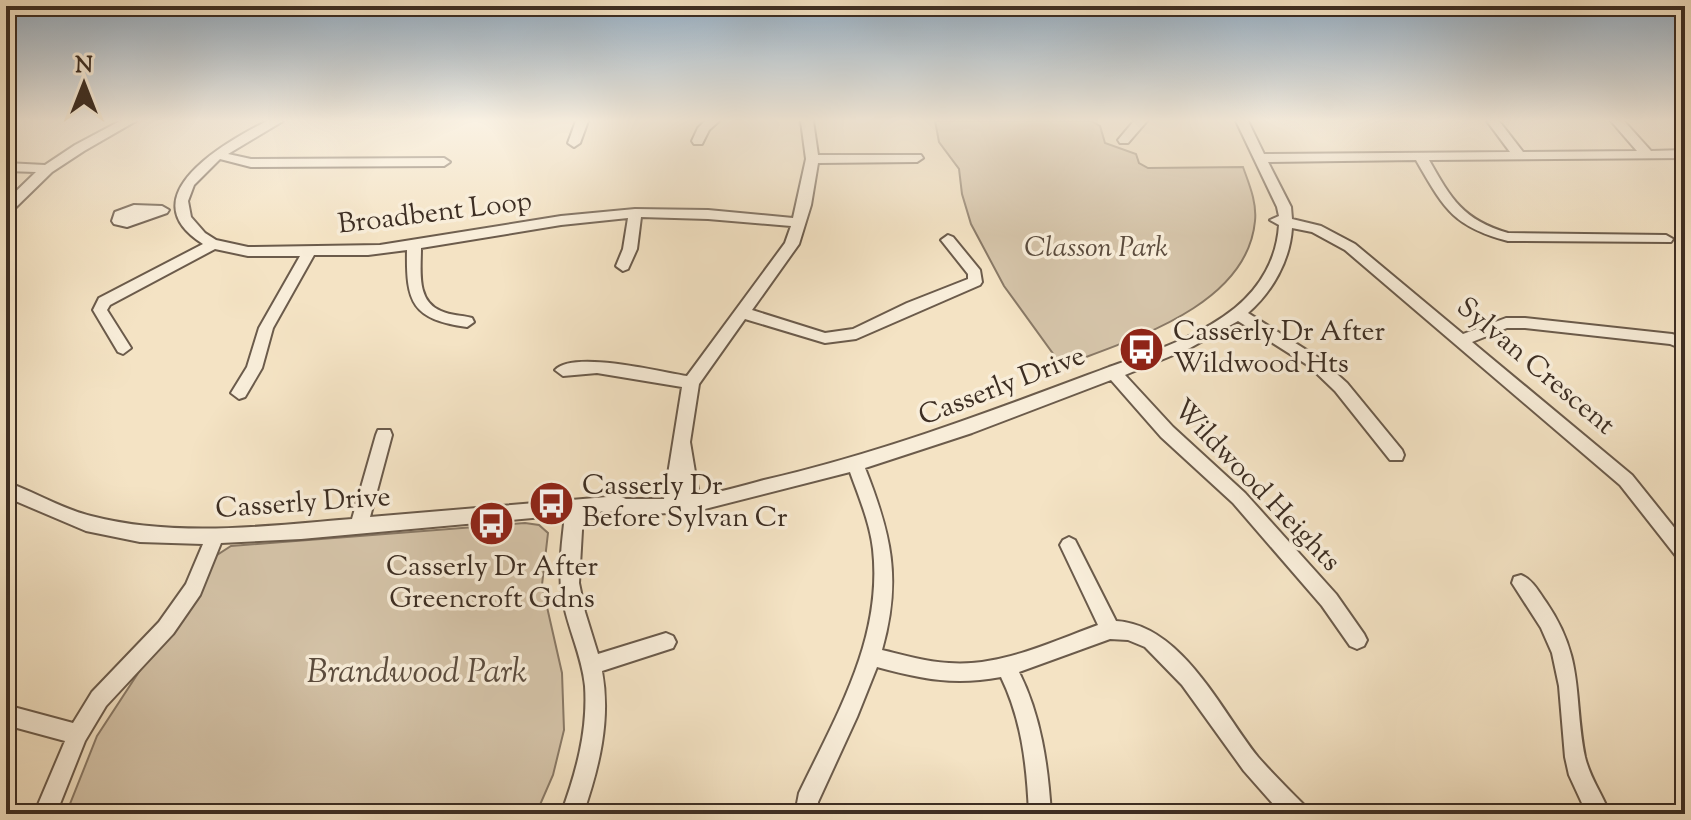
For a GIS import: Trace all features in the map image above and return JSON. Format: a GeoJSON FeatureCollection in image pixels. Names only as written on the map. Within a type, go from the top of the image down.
{"type":"FeatureCollection","features":[{"type":"Feature","properties":{"kind":"street"},"geometry":{"type":"LineString","coordinates":[[6,209],[48,169],[63,159]]}},
{"type":"Feature","properties":{"kind":"street"},"geometry":{"type":"LineString","coordinates":[[123,348],[100,310],[104,302],[214,244],[192,228],[183,216],[182,206],[191,179],[212,159]]}},
{"type":"Feature","properties":{"kind":"street"},"geometry":{"type":"LineString","coordinates":[[235,159],[251,163],[444,162]]}},
{"type":"Feature","properties":{"kind":"street"},"geometry":{"type":"LineString","coordinates":[[672,500],[691,383],[785,257],[799,223],[812,159]]}},
{"type":"Feature","properties":{"kind":"street","name":"Casserly Drive"},"geometry":{"type":"LineString","coordinates":[[6,489],[50,510],[113,529],[215,537],[691,498],[723,499],[856,466],[953,435],[1113,372],[1200,336],[1238,314],[1258,294],[1279,257],[1282,224],[1277,194],[1261,159]]}},
{"type":"Feature","properties":{"kind":"street"},"geometry":{"type":"LineString","coordinates":[[1422,159],[1448,206],[1465,222],[1486,232],[1508,237],[1666,239]]}},
{"type":"Feature","properties":{"kind":"street"},"geometry":{"type":"LineString","coordinates":[[6,167],[48,169]]}},
{"type":"Feature","properties":{"kind":"street"},"geometry":{"type":"LineString","coordinates":[[162,210],[182,206]]}},
{"type":"Feature","properties":{"kind":"street","name":"Broadbent Loop"},"geometry":{"type":"LineString","coordinates":[[214,244],[241,250],[364,251],[635,213],[686,212],[799,223]]}},
{"type":"Feature","properties":{"kind":"street"},"geometry":{"type":"LineString","coordinates":[[623,266],[630,249],[635,213]]}},
{"type":"Feature","properties":{"kind":"street","name":"Sylvan Crescent"},"geometry":{"type":"LineString","coordinates":[[1282,224],[1334,238],[1350,247],[1626,480],[1685,554]]}},
{"type":"Feature","properties":{"kind":"street"},"geometry":{"type":"LineString","coordinates":[[743,313],[825,338],[856,334],[975,282],[975,273],[948,240]]}},
{"type":"Feature","properties":{"kind":"street"},"geometry":{"type":"LineString","coordinates":[[414,245],[414,290],[418,303],[434,316],[467,322]]}},
{"type":"Feature","properties":{"kind":"street"},"geometry":{"type":"LineString","coordinates":[[239,393],[254,368],[266,328],[310,251]]}},
{"type":"Feature","properties":{"kind":"street"},"geometry":{"type":"LineString","coordinates":[[1238,314],[1314,362],[1341,387],[1396,455]]}},
{"type":"Feature","properties":{"kind":"street"},"geometry":{"type":"LineString","coordinates":[[1459,341],[1506,323],[1525,323],[1672,339],[1685,344]]}},
{"type":"Feature","properties":{"kind":"street"},"geometry":{"type":"LineString","coordinates":[[563,370],[597,367],[691,383]]}},
{"type":"Feature","properties":{"kind":"street","name":"Wildwood Heights"},"geometry":{"type":"LineString","coordinates":[[1113,372],[1167,432],[1239,498],[1329,600],[1357,640]]}},
{"type":"Feature","properties":{"kind":"street"},"geometry":{"type":"LineString","coordinates":[[359,526],[384,435]]}},
{"type":"Feature","properties":{"kind":"street"},"geometry":{"type":"LineString","coordinates":[[683,444],[691,498]]}},
{"type":"Feature","properties":{"kind":"street"},"geometry":{"type":"LineString","coordinates":[[806,814],[807,801],[872,656],[883,595],[884,570],[875,519],[856,466]]}},
{"type":"Feature","properties":{"kind":"street"},"geometry":{"type":"LineString","coordinates":[[572,814],[584,784],[594,733],[596,697],[592,665],[571,593],[569,571],[575,508]]}},
{"type":"Feature","properties":{"kind":"street"},"geometry":{"type":"LineString","coordinates":[[45,814],[78,734],[99,699],[166,628],[193,589],[215,537]]}},
{"type":"Feature","properties":{"kind":"street"},"geometry":{"type":"LineString","coordinates":[[1069,545],[1110,630]]}},
{"type":"Feature","properties":{"kind":"street"},"geometry":{"type":"LineString","coordinates":[[1521,583],[1543,611],[1556,636],[1569,687],[1570,740],[1576,766],[1587,797],[1599,814]]}},
{"type":"Feature","properties":{"kind":"street"},"geometry":{"type":"LineString","coordinates":[[872,656],[920,669],[951,673],[1006,667],[1110,630],[1129,631],[1152,641],[1189,678],[1251,764],[1297,814]]}},
{"type":"Feature","properties":{"kind":"street"},"geometry":{"type":"LineString","coordinates":[[592,665],[666,642]]}},
{"type":"Feature","properties":{"kind":"street"},"geometry":{"type":"LineString","coordinates":[[1006,667],[1017,687],[1033,740],[1040,814]]}},
{"type":"Feature","properties":{"kind":"street"},"geometry":{"type":"LineString","coordinates":[[6,715],[78,734]]}},
{"type":"Feature","properties":{"kind":"green space","name":"Classon Park"},"geometry":{"type":"Polygon","coordinates":[[[952,159],[1138,159],[1148,168],[1243,167],[1252,193],[1255,221],[1247,251],[1231,276],[1208,298],[1150,331],[1062,366],[1004,286],[971,224],[959,169],[952,159]]]}},
{"type":"Feature","properties":{"kind":"green space","name":"Brandwood Park"},"geometry":{"type":"Polygon","coordinates":[[[525,523],[539,525],[548,533],[542,585],[562,673],[564,730],[553,775],[536,814],[66,814],[97,736],[214,557],[231,546],[525,523]]]}},
{"type":"Feature","properties":{"kind":"place","name":"Casserly Dr After Wildwood Hts"},"geometry":{"type":"Point","coordinates":[1142,349]}},
{"type":"Feature","properties":{"kind":"place","name":"Casserly Dr Before Sylvan Cr"},"geometry":{"type":"Point","coordinates":[551,503]}},
{"type":"Feature","properties":{"kind":"place","name":"Casserly Dr After Greencroft Gdns"},"geometry":{"type":"Point","coordinates":[492,524]}}]}
